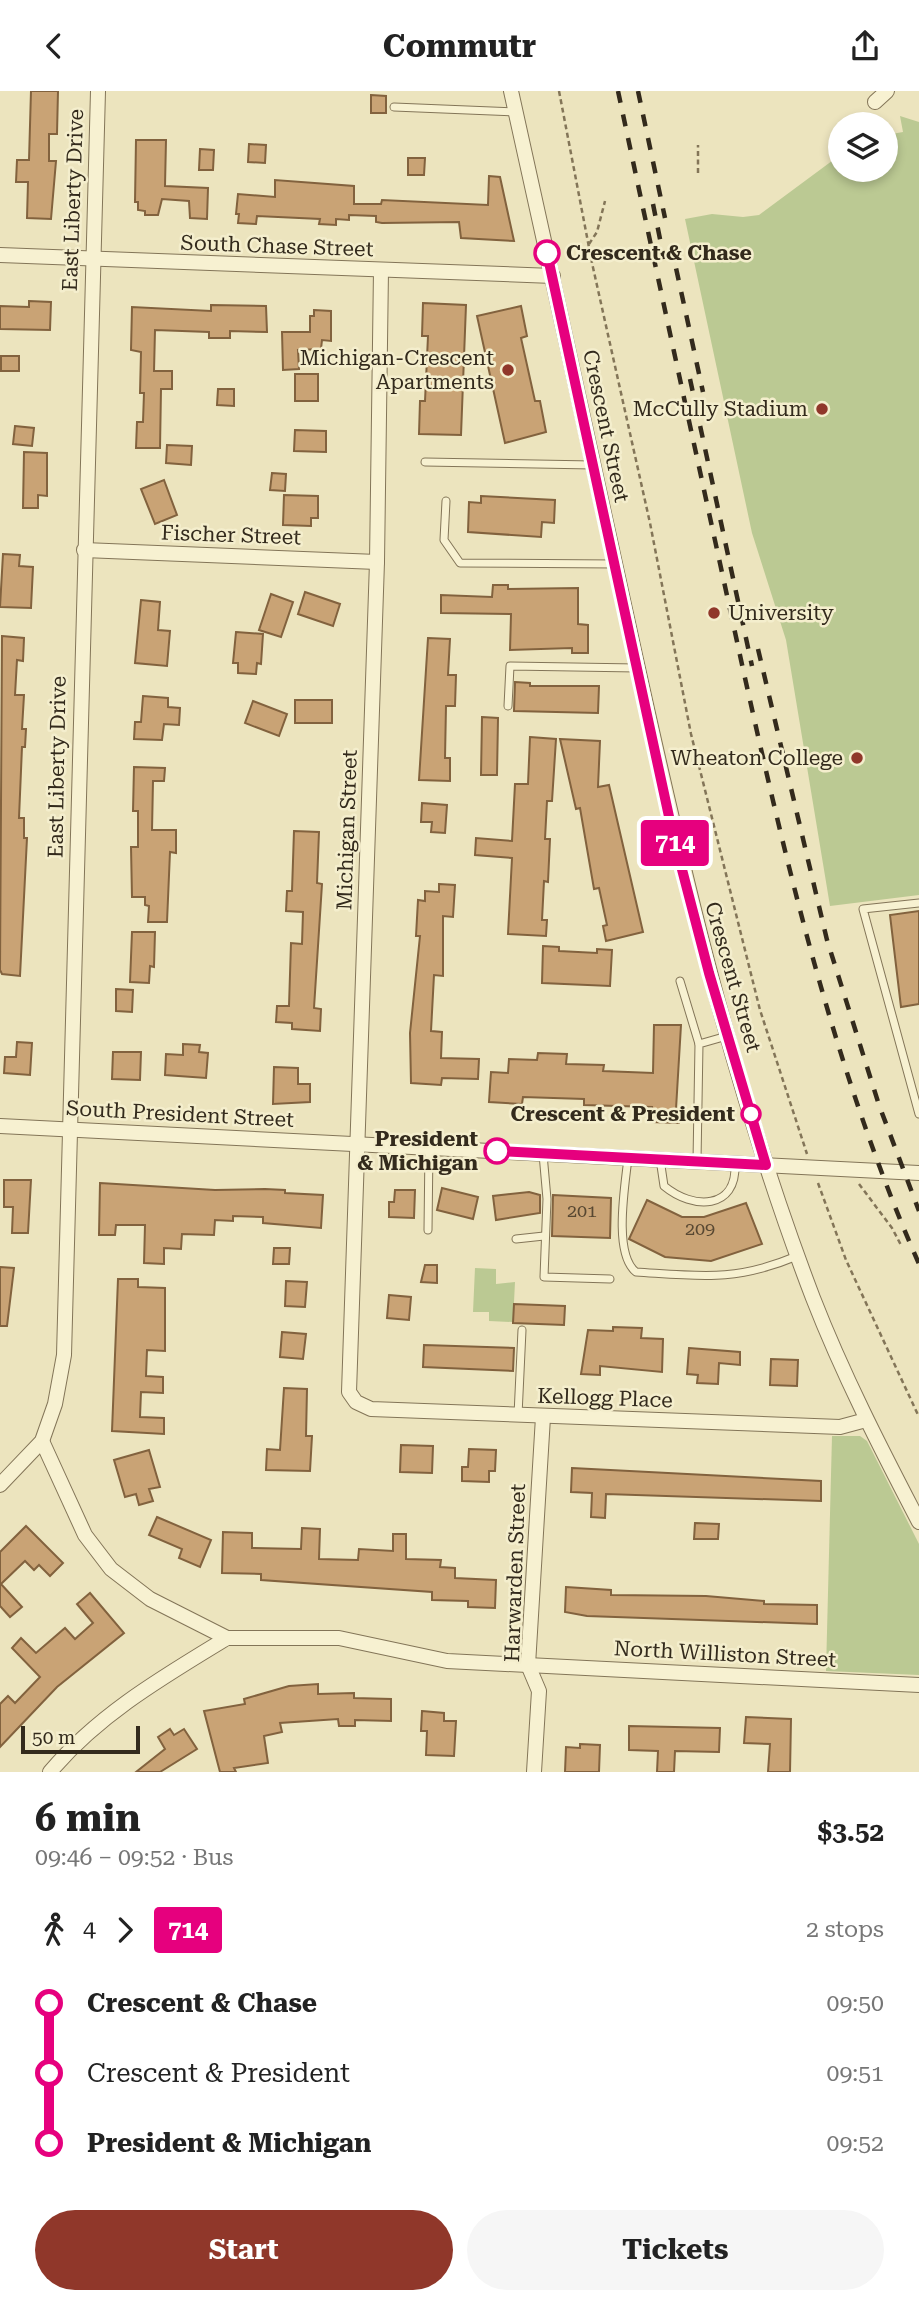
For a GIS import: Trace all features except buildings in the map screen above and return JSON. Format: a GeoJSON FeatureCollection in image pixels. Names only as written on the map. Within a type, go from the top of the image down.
{"type":"FeatureCollection","features":[{"type":"Feature","properties":{"kind":"street","name":"East Liberty Drive"},"geometry":{"type":"LineString","coordinates":[[42,1441],[55,1404],[64,1356],[83,550],[98,91]]}},
{"type":"Feature","properties":{"kind":"street","name":"Crescent Street"},"geometry":{"type":"LineString","coordinates":[[511,91],[673,835],[727,1036],[766,1165],[798,1255],[866,1420],[919,1522]]}},
{"type":"Feature","properties":{"kind":"street"},"geometry":{"type":"LineString","coordinates":[[875,102],[887,91]]}},
{"type":"Feature","properties":{"kind":"street","name":"South Chase Street"},"geometry":{"type":"LineString","coordinates":[[0,255],[552,276]]}},
{"type":"Feature","properties":{"kind":"street","name":"Michigan Street"},"geometry":{"type":"LineString","coordinates":[[349,1392],[377,562],[381,270]]}},
{"type":"Feature","properties":{"kind":"street","name":"Fischer Street"},"geometry":{"type":"LineString","coordinates":[[83,550],[377,562]]}},
{"type":"Feature","properties":{"kind":"street","name":"South President Street"},"geometry":{"type":"LineString","coordinates":[[0,1126],[919,1173]]}},
{"type":"Feature","properties":{"kind":"street","name":"Kellogg Place"},"geometry":{"type":"LineString","coordinates":[[349,1392],[356,1402],[371,1409],[840,1427],[866,1420]]}},
{"type":"Feature","properties":{"kind":"street","name":"Harwarden Street"},"geometry":{"type":"LineString","coordinates":[[534,1772],[539,1691],[528,1665],[543,1417]]}},
{"type":"Feature","properties":{"kind":"street"},"geometry":{"type":"LineString","coordinates":[[0,1485],[42,1441],[85,1535],[111,1569],[150,1599],[227,1638]]}},
{"type":"Feature","properties":{"kind":"street"},"geometry":{"type":"LineString","coordinates":[[50,1772],[65,1755],[141,1690],[227,1638]]}},
{"type":"Feature","properties":{"kind":"street","name":"North Williston Street"},"geometry":{"type":"LineString","coordinates":[[227,1638],[339,1638],[447,1661],[919,1685]]}},
{"type":"Feature","properties":{"kind":"lane"},"geometry":{"type":"LineString","coordinates":[[394,107],[516,111]]}},
{"type":"Feature","properties":{"kind":"lane"},"geometry":{"type":"LineString","coordinates":[[425,462],[593,465]]}},
{"type":"Feature","properties":{"kind":"lane"},"geometry":{"type":"LineString","coordinates":[[446,501],[444,540],[460,563],[615,564]]}},
{"type":"Feature","properties":{"kind":"lane"},"geometry":{"type":"LineString","coordinates":[[508,706],[510,666],[637,668]]}},
{"type":"Feature","properties":{"kind":"lane"},"geometry":{"type":"LineString","coordinates":[[919,903],[863,909],[919,1114]]}},
{"type":"Feature","properties":{"kind":"lane"},"geometry":{"type":"LineString","coordinates":[[680,981],[699,1044],[697,1161]]}},
{"type":"Feature","properties":{"kind":"lane"},"geometry":{"type":"LineString","coordinates":[[699,1044],[727,1036]]}},
{"type":"Feature","properties":{"kind":"lane"},"geometry":{"type":"LineString","coordinates":[[428,1230],[429,1147]]}},
{"type":"Feature","properties":{"kind":"lane"},"geometry":{"type":"LineString","coordinates":[[543,1154],[547,1199],[544,1277],[610,1279]]}},
{"type":"Feature","properties":{"kind":"lane"},"geometry":{"type":"LineString","coordinates":[[628,1158],[622,1221],[626,1262],[636,1272],[720,1277],[774,1265],[798,1255]]}},
{"type":"Feature","properties":{"kind":"lane"},"geometry":{"type":"LineString","coordinates":[[660,1159],[664,1186],[681,1199],[697,1203],[710,1201],[732,1190],[736,1183],[736,1163]]}},
{"type":"Feature","properties":{"kind":"lane"},"geometry":{"type":"LineString","coordinates":[[516,1239],[544,1236]]}},
{"type":"Feature","properties":{"kind":"lane"},"geometry":{"type":"LineString","coordinates":[[517,1416],[522,1330]]}},
{"type":"Feature","properties":{"kind":"path"},"geometry":{"type":"LineString","coordinates":[[559,91],[589,245],[650,523],[691,734],[730,899],[760,1010],[803,1143]]}},
{"type":"Feature","properties":{"kind":"path"},"geometry":{"type":"LineString","coordinates":[[698,145],[698,173]]}},
{"type":"Feature","properties":{"kind":"path"},"geometry":{"type":"LineString","coordinates":[[589,245],[597,232],[605,201]]}},
{"type":"Feature","properties":{"kind":"path"},"geometry":{"type":"LineString","coordinates":[[819,1186],[846,1260],[919,1417]]}},
{"type":"Feature","properties":{"kind":"path"},"geometry":{"type":"LineString","coordinates":[[862,1188],[892,1228],[902,1247]]}},
{"type":"Feature","properties":{"kind":"green space","name":"McCully Stadium"},"geometry":{"type":"Polygon","coordinates":[[[900,116],[919,122],[919,895],[830,906],[786,640],[752,533],[685,219],[712,214],[743,217],[759,215],[828,164],[828,182],[898,182],[898,133],[903,132],[900,116]]]}},
{"type":"Feature","properties":{"kind":"green space"},"geometry":{"type":"Polygon","coordinates":[[[475,1268],[496,1269],[496,1284],[515,1282],[513,1322],[489,1321],[489,1312],[473,1312],[475,1268]]]}},
{"type":"Feature","properties":{"kind":"green space"},"geometry":{"type":"Polygon","coordinates":[[[832,1436],[860,1436],[867,1441],[919,1544],[919,1675],[826,1671],[832,1436]]]}},
{"type":"Feature","properties":{"kind":"railway"},"geometry":{"type":"LineString","coordinates":[[618,91],[743,669],[796,896],[816,971],[862,1119],[919,1264]]}},
{"type":"Feature","properties":{"kind":"railway"},"geometry":{"type":"LineString","coordinates":[[638,91],[665,218]]}},
{"type":"Feature","properties":{"kind":"railway"},"geometry":{"type":"LineString","coordinates":[[653,204],[664,259]]}},
{"type":"Feature","properties":{"kind":"railway"},"geometry":{"type":"LineString","coordinates":[[671,245],[703,392]]}},
{"type":"Feature","properties":{"kind":"railway"},"geometry":{"type":"LineString","coordinates":[[690,379],[752,666]]}},
{"type":"Feature","properties":{"kind":"railway"},"geometry":{"type":"LineString","coordinates":[[758,649],[827,940],[879,1105],[919,1211]]}},
{"type":"Feature","properties":{"kind":"bus line","name":"714"},"geometry":{"type":"LineString","coordinates":[[497,1151],[766,1165],[709,973],[673,835],[547,253]]}},
{"type":"Feature","properties":{"kind":"place","name":"Crescent & Chase"},"geometry":{"type":"Point","coordinates":[547,253]}},
{"type":"Feature","properties":{"kind":"place","name":"Michigan-Crescent Apartments"},"geometry":{"type":"Point","coordinates":[508,370]}},
{"type":"Feature","properties":{"kind":"place","name":"McCully Stadium"},"geometry":{"type":"Point","coordinates":[822,409]}},
{"type":"Feature","properties":{"kind":"place","name":"University"},"geometry":{"type":"Point","coordinates":[714,613]}},
{"type":"Feature","properties":{"kind":"place","name":"Wheaton College"},"geometry":{"type":"Point","coordinates":[857,758]}},
{"type":"Feature","properties":{"kind":"place","name":"Crescent & President"},"geometry":{"type":"Point","coordinates":[751,1114]}},
{"type":"Feature","properties":{"kind":"place","name":"President & Michigan"},"geometry":{"type":"Point","coordinates":[497,1151]}}]}
